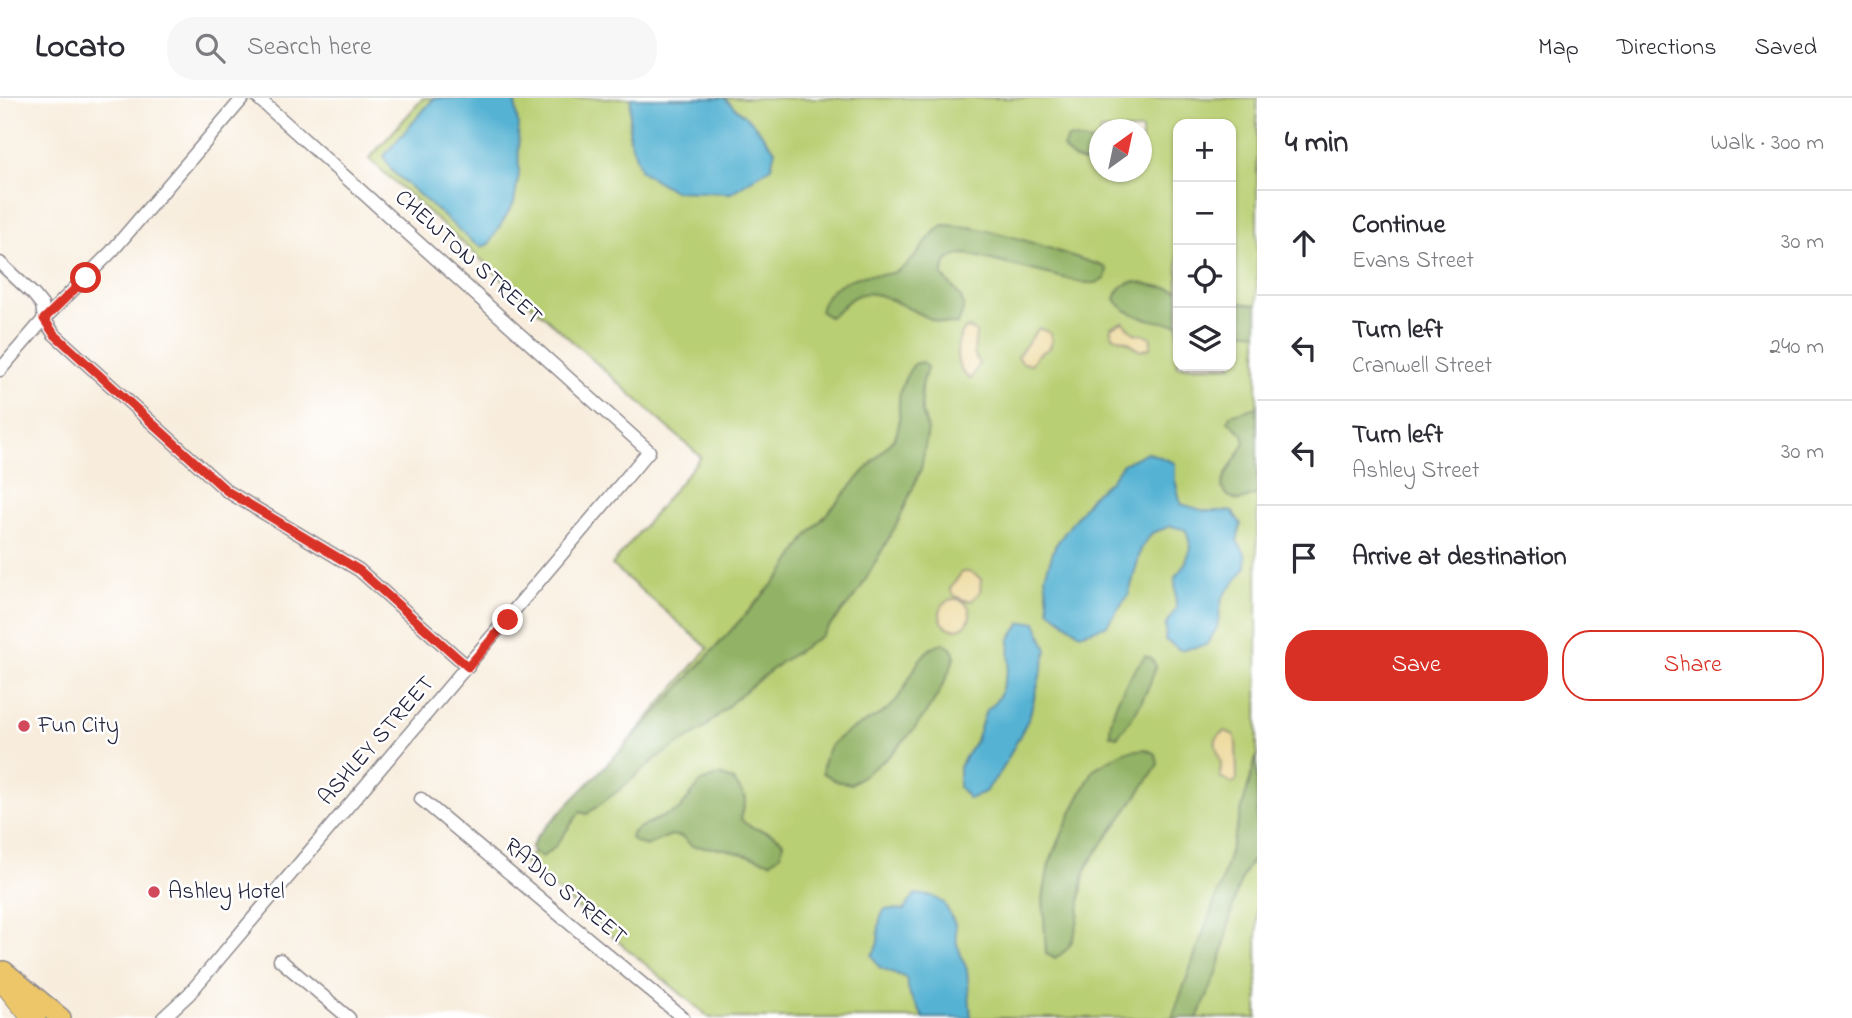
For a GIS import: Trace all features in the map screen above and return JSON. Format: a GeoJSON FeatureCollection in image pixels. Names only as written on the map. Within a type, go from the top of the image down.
{"type":"FeatureCollection","features":[{"type":"Feature","properties":{"kind":"highway"},"geometry":{"type":"LineString","coordinates":[[0,976],[34,1018]]}},
{"type":"Feature","properties":{"kind":"main road"},"geometry":{"type":"LineString","coordinates":[[0,969],[61,1018]]}},
{"type":"Feature","properties":{"kind":"street"},"geometry":{"type":"LineString","coordinates":[[0,370],[44,319],[112,251],[243,98]]}},
{"type":"Feature","properties":{"kind":"street","name":"CHEWTON STREET"},"geometry":{"type":"LineString","coordinates":[[257,98],[649,450]]}},
{"type":"Feature","properties":{"kind":"street"},"geometry":{"type":"LineString","coordinates":[[0,263],[42,305],[44,319],[54,334],[227,491],[359,570],[468,667]]}},
{"type":"Feature","properties":{"kind":"street","name":"ASHLEY STREET"},"geometry":{"type":"LineString","coordinates":[[163,1018],[189,994],[649,450]]}},
{"type":"Feature","properties":{"kind":"street","name":"RADIO STREET"},"geometry":{"type":"LineString","coordinates":[[421,799],[683,1018]]}},
{"type":"Feature","properties":{"kind":"street"},"geometry":{"type":"LineString","coordinates":[[280,960],[349,1018]]}},
{"type":"Feature","properties":{"kind":"street","name":"ASHLEY STREET"},"geometry":{"type":"LineString","coordinates":[[178,1018],[189,994]]}},
{"type":"Feature","properties":{"kind":"green space"},"geometry":{"type":"Polygon","coordinates":[[[423,98],[1257,98],[1257,1018],[710,1018],[524,863],[708,648],[612,565],[701,457],[369,159],[423,98]]]}},
{"type":"Feature","properties":{"kind":"green space"},"geometry":{"type":"Polygon","coordinates":[[[1068,138],[1089,141],[1089,163],[1074,158],[1063,147],[1068,138]]]}},
{"type":"Feature","properties":{"kind":"green space"},"geometry":{"type":"Polygon","coordinates":[[[944,225],[1004,234],[1102,266],[1107,269],[1105,279],[1096,283],[1084,283],[967,254],[956,255],[947,261],[942,275],[963,303],[957,324],[931,319],[890,299],[865,293],[851,299],[829,317],[820,311],[832,290],[846,281],[862,276],[890,274],[901,269],[944,225]]]}},
{"type":"Feature","properties":{"kind":"green space"},"geometry":{"type":"Polygon","coordinates":[[[1136,282],[1173,289],[1173,323],[1143,318],[1127,311],[1115,299],[1118,291],[1125,285],[1136,282]]]}},
{"type":"Feature","properties":{"kind":"green space"},"geometry":{"type":"Polygon","coordinates":[[[1236,303],[1257,305],[1257,333],[1236,331],[1236,303]]]}},
{"type":"Feature","properties":{"kind":"green space"},"geometry":{"type":"Polygon","coordinates":[[[922,362],[927,367],[921,389],[922,411],[928,430],[921,469],[899,520],[858,593],[821,636],[780,663],[702,730],[658,757],[587,814],[580,812],[554,848],[542,857],[535,854],[531,848],[537,836],[649,721],[783,573],[807,536],[895,437],[902,387],[914,364],[922,362]]]}},
{"type":"Feature","properties":{"kind":"green space"},"geometry":{"type":"Polygon","coordinates":[[[1257,407],[1257,494],[1239,501],[1228,496],[1222,488],[1225,477],[1245,442],[1243,434],[1228,421],[1230,415],[1257,407]]]}},
{"type":"Feature","properties":{"kind":"green space"},"geometry":{"type":"Polygon","coordinates":[[[943,643],[951,648],[955,656],[950,669],[930,707],[904,741],[884,760],[851,784],[836,781],[823,773],[824,759],[836,740],[889,708],[902,692],[925,653],[943,643]]]}},
{"type":"Feature","properties":{"kind":"green space"},"geometry":{"type":"Polygon","coordinates":[[[1145,656],[1151,658],[1156,666],[1149,685],[1124,729],[1117,737],[1110,735],[1116,703],[1145,656]]]}},
{"type":"Feature","properties":{"kind":"green space"},"geometry":{"type":"Polygon","coordinates":[[[1145,749],[1156,754],[1158,764],[1088,865],[1082,883],[1075,933],[1064,952],[1054,958],[1046,954],[1043,899],[1049,864],[1094,769],[1124,752],[1145,749]]]}},
{"type":"Feature","properties":{"kind":"green space"},"geometry":{"type":"Polygon","coordinates":[[[1257,754],[1257,855],[1241,879],[1217,973],[1197,1018],[1172,1018],[1221,884],[1257,754]]]}},
{"type":"Feature","properties":{"kind":"green space"},"geometry":{"type":"Polygon","coordinates":[[[719,775],[733,780],[746,798],[741,819],[751,827],[774,835],[784,843],[780,855],[771,862],[725,849],[692,846],[682,837],[671,835],[646,846],[631,838],[633,832],[644,825],[679,810],[701,782],[719,775]]]}},
{"type":"Feature","properties":{"kind":"sand"},"geometry":{"type":"Polygon","coordinates":[[[1123,322],[1134,333],[1149,336],[1150,348],[1141,351],[1113,336],[1111,327],[1123,322]]]}},
{"type":"Feature","properties":{"kind":"sand"},"geometry":{"type":"Polygon","coordinates":[[[969,328],[976,332],[974,353],[979,364],[971,379],[961,369],[957,356],[961,335],[969,328]]]}},
{"type":"Feature","properties":{"kind":"sand"},"geometry":{"type":"Polygon","coordinates":[[[1039,328],[1050,333],[1050,348],[1039,354],[1031,364],[1023,363],[1018,357],[1039,328]]]}},
{"type":"Feature","properties":{"kind":"sand"},"geometry":{"type":"Polygon","coordinates":[[[962,572],[971,572],[981,579],[980,592],[971,601],[959,598],[950,589],[962,572]]]}},
{"type":"Feature","properties":{"kind":"sand"},"geometry":{"type":"Polygon","coordinates":[[[955,599],[961,600],[969,608],[969,620],[961,628],[955,629],[949,628],[941,620],[940,614],[941,608],[949,600],[955,599]]]}},
{"type":"Feature","properties":{"kind":"sand"},"geometry":{"type":"Polygon","coordinates":[[[1225,731],[1234,735],[1236,740],[1237,779],[1233,784],[1220,777],[1221,764],[1216,742],[1225,731]]]}},
{"type":"Feature","properties":{"kind":"water"},"geometry":{"type":"Polygon","coordinates":[[[434,98],[513,98],[515,101],[519,174],[514,203],[489,244],[482,247],[474,243],[392,171],[384,157],[434,98]]]}},
{"type":"Feature","properties":{"kind":"water"},"geometry":{"type":"Polygon","coordinates":[[[631,98],[724,98],[752,122],[775,150],[771,167],[731,193],[674,191],[641,171],[629,137],[631,98]]]}},
{"type":"Feature","properties":{"kind":"water"},"geometry":{"type":"Polygon","coordinates":[[[1147,452],[1175,463],[1175,480],[1181,504],[1205,511],[1232,511],[1241,524],[1237,541],[1245,553],[1246,567],[1222,598],[1217,628],[1206,645],[1180,650],[1165,640],[1166,624],[1176,609],[1175,578],[1184,566],[1191,548],[1186,530],[1171,526],[1152,533],[1141,549],[1129,594],[1106,626],[1080,634],[1049,610],[1045,576],[1055,546],[1092,496],[1110,481],[1123,464],[1147,452]]]}},
{"type":"Feature","properties":{"kind":"water"},"geometry":{"type":"Polygon","coordinates":[[[1036,622],[1047,650],[1029,718],[1002,770],[985,792],[969,799],[959,787],[959,767],[976,740],[986,710],[1000,695],[1009,665],[1010,639],[1021,623],[1036,622]]]}},
{"type":"Feature","properties":{"kind":"water"},"geometry":{"type":"Polygon","coordinates":[[[915,894],[932,896],[944,903],[955,924],[957,944],[967,970],[971,1018],[924,1018],[910,995],[906,978],[879,967],[872,955],[876,950],[881,915],[885,909],[904,910],[915,894]]]}},
{"type":"Feature","properties":{"kind":"place","name":"Fun City"},"geometry":{"type":"Point","coordinates":[24,726]}},
{"type":"Feature","properties":{"kind":"place","name":"Ashley Hotel"},"geometry":{"type":"Point","coordinates":[154,892]}},
{"type":"Feature","properties":{"kind":"route"},"geometry":{"type":"LineString","coordinates":[[86,278],[44,319],[54,334],[227,491],[344,559],[468,667],[508,620]]}}]}
